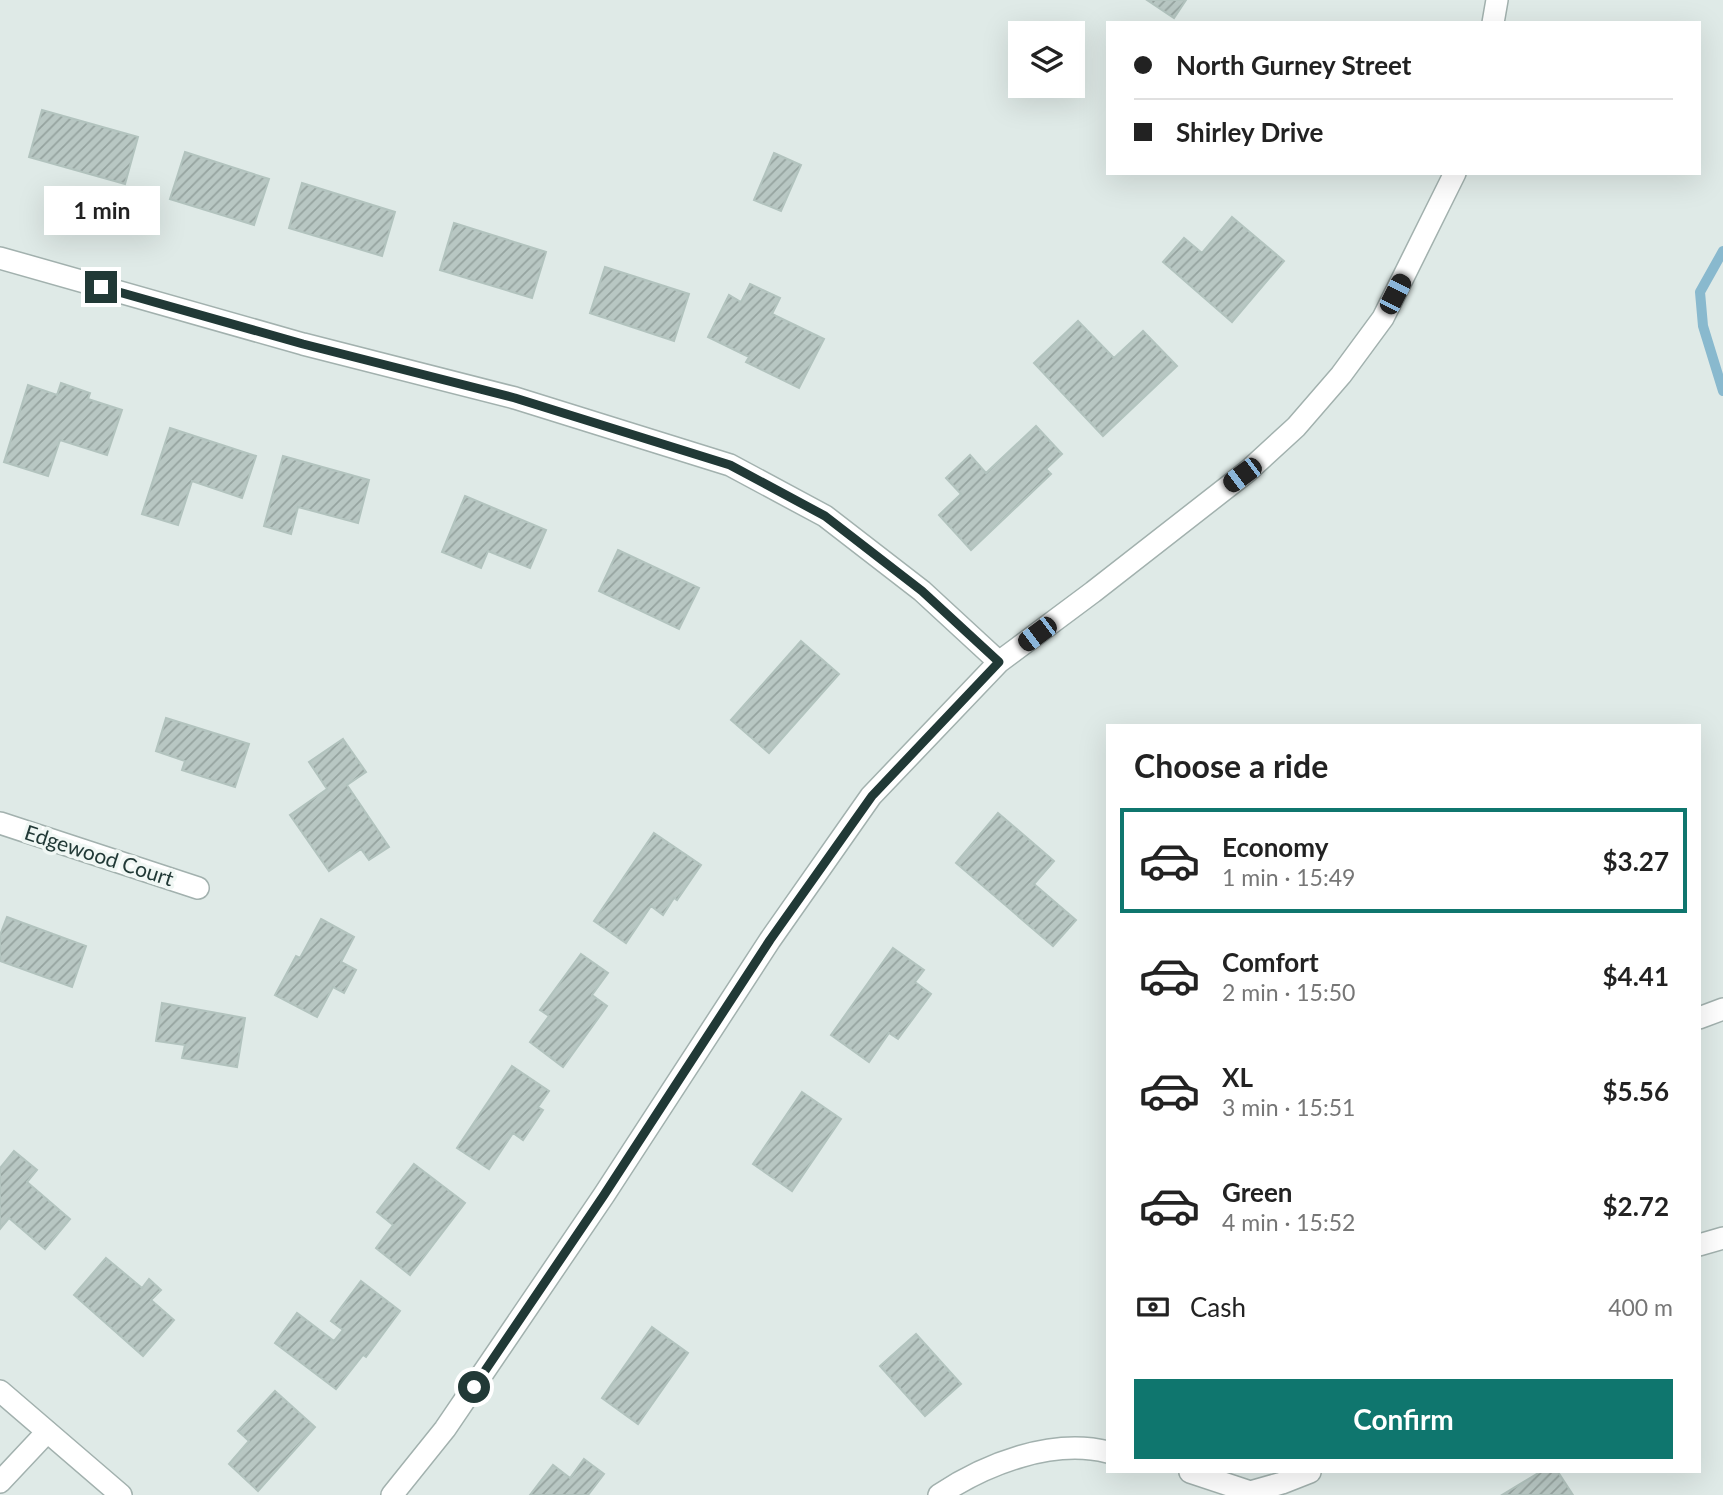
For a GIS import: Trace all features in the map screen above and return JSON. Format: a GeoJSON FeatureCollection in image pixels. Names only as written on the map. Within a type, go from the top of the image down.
{"type":"FeatureCollection","features":[{"type":"Feature","properties":{"kind":"street"},"geometry":{"type":"LineString","coordinates":[[1493,21],[1497,0]]}},
{"type":"Feature","properties":{"kind":"street"},"geometry":{"type":"LineString","coordinates":[[392,1495],[445,1429],[604,1195],[770,940],[872,796],[999,662],[1248,471],[1296,427],[1341,375],[1383,318],[1454,175]]}},
{"type":"Feature","properties":{"kind":"street"},"geometry":{"type":"LineString","coordinates":[[0,258],[303,344],[515,398],[730,465],[825,516],[922,591],[999,662]]}},
{"type":"Feature","properties":{"kind":"street","name":"Edgewood Court"},"geometry":{"type":"LineString","coordinates":[[0,823],[198,888]]}},
{"type":"Feature","properties":{"kind":"street"},"geometry":{"type":"LineString","coordinates":[[1701,1017],[1723,1009]]}},
{"type":"Feature","properties":{"kind":"street"},"geometry":{"type":"LineString","coordinates":[[1701,1244],[1723,1238]]}},
{"type":"Feature","properties":{"kind":"street"},"geometry":{"type":"LineString","coordinates":[[0,1391],[121,1495]]}},
{"type":"Feature","properties":{"kind":"street"},"geometry":{"type":"LineString","coordinates":[[0,1482],[47,1432]]}},
{"type":"Feature","properties":{"kind":"street"},"geometry":{"type":"LineString","coordinates":[[939,1495],[961,1481],[1037,1451],[1087,1447],[1106,1452]]}},
{"type":"Feature","properties":{"kind":"street"},"geometry":{"type":"LineString","coordinates":[[1200,1473],[1250,1492],[1307,1473]]}},
{"type":"Feature","properties":{"kind":"building"},"geometry":{"type":"Polygon","coordinates":[[[1147,0],[1186,0],[1174,18],[1147,0]]]}},
{"type":"Feature","properties":{"kind":"building"},"geometry":{"type":"Polygon","coordinates":[[[42,110],[138,137],[125,184],[29,157],[42,110]]]}},
{"type":"Feature","properties":{"kind":"building"},"geometry":{"type":"Polygon","coordinates":[[[185,152],[269,179],[254,225],[170,199],[185,152]]]}},
{"type":"Feature","properties":{"kind":"building"},"geometry":{"type":"Polygon","coordinates":[[[774,153],[801,165],[781,211],[754,200],[774,153]]]}},
{"type":"Feature","properties":{"kind":"building"},"geometry":{"type":"Polygon","coordinates":[[[302,183],[395,212],[382,256],[289,228],[302,183]]]}},
{"type":"Feature","properties":{"kind":"building"},"geometry":{"type":"Polygon","coordinates":[[[1232,217],[1284,261],[1232,322],[1163,262],[1184,238],[1202,253],[1232,217]]]}},
{"type":"Feature","properties":{"kind":"building"},"geometry":{"type":"Polygon","coordinates":[[[454,223],[546,252],[532,298],[440,270],[454,223]]]}},
{"type":"Feature","properties":{"kind":"building"},"geometry":{"type":"Polygon","coordinates":[[[605,267],[689,294],[674,341],[590,313],[605,267]]]}},
{"type":"Feature","properties":{"kind":"building"},"geometry":{"type":"Polygon","coordinates":[[[750,284],[780,298],[772,314],[824,339],[799,388],[746,362],[749,357],[708,337],[729,295],[741,302],[750,284]]]}},
{"type":"Feature","properties":{"kind":"building"},"geometry":{"type":"Polygon","coordinates":[[[1078,321],[1114,358],[1143,331],[1177,366],[1103,436],[1034,363],[1078,321]]]}},
{"type":"Feature","properties":{"kind":"building"},"geometry":{"type":"Polygon","coordinates":[[[61,383],[90,393],[88,399],[122,410],[107,455],[60,440],[48,476],[4,462],[28,385],[57,395],[61,383]]]}},
{"type":"Feature","properties":{"kind":"building"},"geometry":{"type":"Polygon","coordinates":[[[1036,426],[1062,454],[1046,469],[1051,474],[971,550],[939,515],[961,494],[946,478],[970,455],[986,473],[1036,426]]]}},
{"type":"Feature","properties":{"kind":"building"},"geometry":{"type":"Polygon","coordinates":[[[170,428],[256,456],[242,498],[192,481],[178,525],[142,514],[170,428]]]}},
{"type":"Feature","properties":{"kind":"building"},"geometry":{"type":"Polygon","coordinates":[[[283,456],[369,480],[358,523],[298,507],[291,534],[264,526],[283,456]]]}},
{"type":"Feature","properties":{"kind":"building"},"geometry":{"type":"Polygon","coordinates":[[[465,496],[546,530],[530,568],[488,551],[481,568],[442,552],[465,496]]]}},
{"type":"Feature","properties":{"kind":"building"},"geometry":{"type":"Polygon","coordinates":[[[618,550],[699,588],[679,629],[599,591],[618,550]]]}},
{"type":"Feature","properties":{"kind":"building"},"geometry":{"type":"Polygon","coordinates":[[[801,641],[839,674],[769,753],[731,720],[801,641]]]}},
{"type":"Feature","properties":{"kind":"building"},"geometry":{"type":"Polygon","coordinates":[[[166,718],[249,744],[235,787],[182,770],[185,761],[156,751],[166,718]]]}},
{"type":"Feature","properties":{"kind":"building"},"geometry":{"type":"Polygon","coordinates":[[[343,739],[366,772],[347,785],[389,847],[369,860],[361,849],[329,871],[290,815],[327,789],[309,762],[343,739]]]}},
{"type":"Feature","properties":{"kind":"building"},"geometry":{"type":"Polygon","coordinates":[[[998,813],[1054,861],[1034,884],[1076,920],[1053,946],[956,863],[998,813]]]}},
{"type":"Feature","properties":{"kind":"building"},"geometry":{"type":"Polygon","coordinates":[[[654,833],[701,865],[663,915],[651,906],[626,943],[594,921],[654,833]]]}},
{"type":"Feature","properties":{"kind":"building"},"geometry":{"type":"Polygon","coordinates":[[[7,917],[86,946],[72,987],[0,961],[0,935],[7,917]]]}},
{"type":"Feature","properties":{"kind":"building"},"geometry":{"type":"Polygon","coordinates":[[[321,919],[354,937],[341,962],[356,970],[344,993],[333,987],[317,1017],[275,995],[296,956],[300,958],[321,919]]]}},
{"type":"Feature","properties":{"kind":"building"},"geometry":{"type":"Polygon","coordinates":[[[893,948],[924,970],[915,982],[931,994],[898,1039],[889,1033],[869,1062],[831,1035],[893,948]]]}},
{"type":"Feature","properties":{"kind":"building"},"geometry":{"type":"Polygon","coordinates":[[[581,954],[608,973],[592,995],[607,1006],[563,1067],[530,1042],[549,1016],[540,1010],[581,954]]]}},
{"type":"Feature","properties":{"kind":"building"},"geometry":{"type":"Polygon","coordinates":[[[162,1003],[245,1018],[237,1067],[182,1058],[185,1045],[156,1041],[162,1003]]]}},
{"type":"Feature","properties":{"kind":"building"},"geometry":{"type":"Polygon","coordinates":[[[512,1066],[549,1091],[538,1107],[543,1110],[523,1140],[513,1133],[489,1169],[457,1148],[512,1066]]]}},
{"type":"Feature","properties":{"kind":"building"},"geometry":{"type":"Polygon","coordinates":[[[802,1092],[841,1119],[792,1191],[753,1164],[802,1092]]]}},
{"type":"Feature","properties":{"kind":"building"},"geometry":{"type":"Polygon","coordinates":[[[14,1151],[37,1170],[27,1182],[70,1219],[45,1249],[9,1218],[0,1229],[0,1168],[14,1151]]]}},
{"type":"Feature","properties":{"kind":"building"},"geometry":{"type":"Polygon","coordinates":[[[414,1164],[465,1203],[410,1275],[376,1248],[393,1225],[377,1212],[414,1164]]]}},
{"type":"Feature","properties":{"kind":"building"},"geometry":{"type":"Polygon","coordinates":[[[106,1258],[142,1288],[149,1279],[161,1290],[151,1300],[174,1320],[143,1356],[74,1295],[106,1258]]]}},
{"type":"Feature","properties":{"kind":"building"},"geometry":{"type":"Polygon","coordinates":[[[361,1281],[400,1311],[366,1357],[363,1355],[336,1389],[275,1343],[297,1313],[334,1341],[343,1330],[331,1321],[361,1281]]]}},
{"type":"Feature","properties":{"kind":"building"},"geometry":{"type":"Polygon","coordinates":[[[652,1327],[688,1353],[638,1424],[602,1398],[652,1327]]]}},
{"type":"Feature","properties":{"kind":"building"},"geometry":{"type":"Polygon","coordinates":[[[916,1334],[961,1384],[925,1416],[880,1366],[916,1334]]]}},
{"type":"Feature","properties":{"kind":"building"},"geometry":{"type":"Polygon","coordinates":[[[275,1391],[315,1427],[258,1491],[229,1464],[249,1441],[238,1431],[275,1391]]]}},
{"type":"Feature","properties":{"kind":"building"},"geometry":{"type":"Polygon","coordinates":[[[584,1459],[604,1474],[588,1495],[530,1495],[553,1465],[570,1478],[584,1459]]]}},
{"type":"Feature","properties":{"kind":"building"},"geometry":{"type":"Polygon","coordinates":[[[1538,1473],[1559,1473],[1573,1495],[1502,1495],[1538,1473]]]}},
{"type":"Feature","properties":{"kind":"waterway"},"geometry":{"type":"LineString","coordinates":[[1723,251],[1700,292],[1703,326],[1723,391]]}},
{"type":"Feature","properties":{"kind":"route"},"geometry":{"type":"LineString","coordinates":[[101,287],[303,344],[515,398],[730,465],[825,516],[922,591],[999,662],[872,796],[770,940],[604,1195],[474,1387]]}}]}
